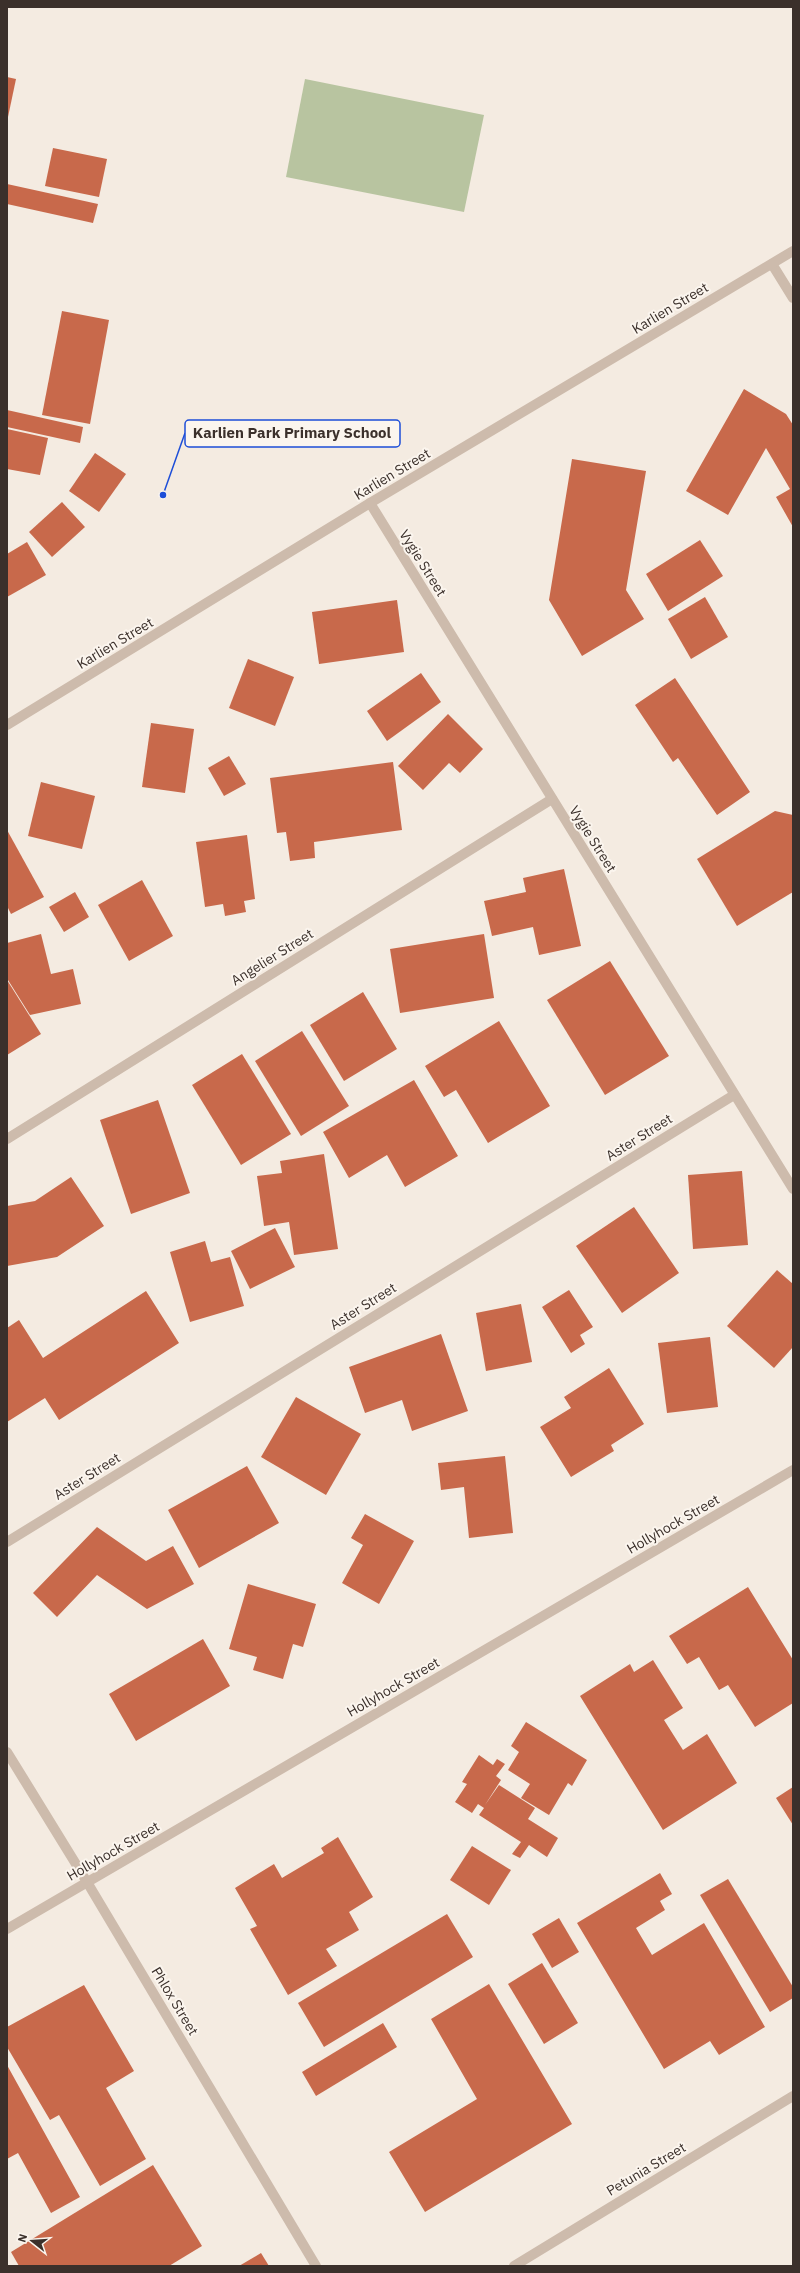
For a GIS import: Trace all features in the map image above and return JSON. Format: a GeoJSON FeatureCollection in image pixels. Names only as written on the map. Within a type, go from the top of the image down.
{"type":"FeatureCollection","features":[{"type":"Feature","properties":{"kind":"street","name":"Karlien Street"},"geometry":{"type":"LineString","coordinates":[[7,725],[370,503],[793,251]]}},
{"type":"Feature","properties":{"kind":"street"},"geometry":{"type":"LineString","coordinates":[[772,264],[793,298]]}},
{"type":"Feature","properties":{"kind":"street","name":"Vygie Street"},"geometry":{"type":"LineString","coordinates":[[370,503],[793,1189]]}},
{"type":"Feature","properties":{"kind":"street","name":"Angelier Street"},"geometry":{"type":"LineString","coordinates":[[7,1139],[552,799]]}},
{"type":"Feature","properties":{"kind":"street","name":"Aster Street"},"geometry":{"type":"LineString","coordinates":[[7,1542],[734,1094]]}},
{"type":"Feature","properties":{"kind":"street","name":"Hollyhock Street"},"geometry":{"type":"LineString","coordinates":[[7,1929],[793,1470]]}},
{"type":"Feature","properties":{"kind":"street","name":"Phlox Street"},"geometry":{"type":"LineString","coordinates":[[7,1752],[88,1882],[316,2266]]}},
{"type":"Feature","properties":{"kind":"street","name":"Petunia Street"},"geometry":{"type":"LineString","coordinates":[[514,2266],[793,2096]]}},
{"type":"Feature","properties":{"kind":"green space"},"geometry":{"type":"Polygon","coordinates":[[[305,79],[484,115],[464,212],[286,177],[305,79]]]}},
{"type":"Feature","properties":{"kind":"building"},"geometry":{"type":"Polygon","coordinates":[[[7,77],[16,79],[8,117],[7,117],[7,77]]]}},
{"type":"Feature","properties":{"kind":"building"},"geometry":{"type":"Polygon","coordinates":[[[53,148],[107,159],[99,197],[45,186],[53,148]]]}},
{"type":"Feature","properties":{"kind":"building"},"geometry":{"type":"Polygon","coordinates":[[[7,184],[98,204],[93,223],[7,204],[7,184]]]}},
{"type":"Feature","properties":{"kind":"building"},"geometry":{"type":"Polygon","coordinates":[[[62,311],[109,320],[90,424],[42,415],[62,311]]]}},
{"type":"Feature","properties":{"kind":"building"},"geometry":{"type":"Polygon","coordinates":[[[744,389],[786,414],[793,425],[793,527],[776,497],[790,489],[766,448],[728,515],[686,491],[744,389]]]}},
{"type":"Feature","properties":{"kind":"building"},"geometry":{"type":"Polygon","coordinates":[[[7,410],[83,427],[80,443],[7,427],[7,410]]]}},
{"type":"Feature","properties":{"kind":"building"},"geometry":{"type":"Polygon","coordinates":[[[7,429],[48,438],[40,475],[7,469],[7,429]]]}},
{"type":"Feature","properties":{"kind":"building"},"geometry":{"type":"Polygon","coordinates":[[[95,453],[126,474],[99,512],[69,491],[95,453]]]}},
{"type":"Feature","properties":{"kind":"building"},"geometry":{"type":"Polygon","coordinates":[[[572,459],[646,471],[626,590],[644,619],[582,656],[549,600],[572,459]]]}},
{"type":"Feature","properties":{"kind":"building"},"geometry":{"type":"Polygon","coordinates":[[[62,502],[85,527],[52,557],[29,532],[62,502]]]}},
{"type":"Feature","properties":{"kind":"building"},"geometry":{"type":"Polygon","coordinates":[[[700,540],[723,576],[668,611],[646,574],[700,540]]]}},
{"type":"Feature","properties":{"kind":"building"},"geometry":{"type":"Polygon","coordinates":[[[27,542],[46,575],[7,597],[7,554],[27,542]]]}},
{"type":"Feature","properties":{"kind":"building"},"geometry":{"type":"Polygon","coordinates":[[[705,597],[728,637],[691,659],[668,619],[705,597]]]}},
{"type":"Feature","properties":{"kind":"building"},"geometry":{"type":"Polygon","coordinates":[[[397,600],[404,652],[319,664],[312,612],[397,600]]]}},
{"type":"Feature","properties":{"kind":"building"},"geometry":{"type":"Polygon","coordinates":[[[248,659],[294,677],[275,726],[229,708],[248,659]]]}},
{"type":"Feature","properties":{"kind":"building"},"geometry":{"type":"Polygon","coordinates":[[[421,673],[441,702],[387,741],[367,711],[421,673]]]}},
{"type":"Feature","properties":{"kind":"building"},"geometry":{"type":"Polygon","coordinates":[[[675,678],[750,792],[717,815],[678,758],[673,762],[635,705],[675,678]]]}},
{"type":"Feature","properties":{"kind":"building"},"geometry":{"type":"Polygon","coordinates":[[[448,714],[483,749],[460,773],[449,763],[423,790],[398,766],[448,714]]]}},
{"type":"Feature","properties":{"kind":"building"},"geometry":{"type":"Polygon","coordinates":[[[151,723],[194,729],[185,793],[142,787],[151,723]]]}},
{"type":"Feature","properties":{"kind":"building"},"geometry":{"type":"Polygon","coordinates":[[[229,756],[246,784],[224,796],[208,768],[229,756]]]}},
{"type":"Feature","properties":{"kind":"building"},"geometry":{"type":"Polygon","coordinates":[[[393,762],[402,830],[314,842],[315,858],[290,861],[286,832],[277,833],[270,778],[393,762]]]}},
{"type":"Feature","properties":{"kind":"building"},"geometry":{"type":"Polygon","coordinates":[[[41,782],[95,796],[82,849],[28,836],[41,782]]]}},
{"type":"Feature","properties":{"kind":"building"},"geometry":{"type":"Polygon","coordinates":[[[775,811],[793,815],[793,892],[737,926],[697,859],[775,811]]]}},
{"type":"Feature","properties":{"kind":"building"},"geometry":{"type":"Polygon","coordinates":[[[7,830],[44,897],[11,914],[7,906],[7,830]]]}},
{"type":"Feature","properties":{"kind":"building"},"geometry":{"type":"Polygon","coordinates":[[[247,835],[255,899],[244,901],[246,912],[225,916],[223,904],[205,907],[196,842],[247,835]]]}},
{"type":"Feature","properties":{"kind":"building"},"geometry":{"type":"Polygon","coordinates":[[[564,869],[581,946],[539,955],[533,927],[492,936],[484,901],[526,892],[523,878],[564,869]]]}},
{"type":"Feature","properties":{"kind":"building"},"geometry":{"type":"Polygon","coordinates":[[[142,880],[173,936],[129,961],[98,905],[142,880]]]}},
{"type":"Feature","properties":{"kind":"building"},"geometry":{"type":"Polygon","coordinates":[[[75,892],[89,917],[64,932],[49,907],[75,892]]]}},
{"type":"Feature","properties":{"kind":"building"},"geometry":{"type":"Polygon","coordinates":[[[41,934],[51,974],[73,969],[81,1004],[30,1015],[8,980],[7,943],[41,934]]]}},
{"type":"Feature","properties":{"kind":"building"},"geometry":{"type":"Polygon","coordinates":[[[484,934],[494,998],[400,1013],[390,949],[484,934]]]}},
{"type":"Feature","properties":{"kind":"building"},"geometry":{"type":"Polygon","coordinates":[[[610,961],[669,1056],[605,1095],[547,1000],[610,961]]]}},
{"type":"Feature","properties":{"kind":"building"},"geometry":{"type":"Polygon","coordinates":[[[7,980],[41,1034],[7,1055],[7,980]]]}},
{"type":"Feature","properties":{"kind":"building"},"geometry":{"type":"Polygon","coordinates":[[[363,992],[397,1049],[344,1081],[310,1025],[363,992]]]}},
{"type":"Feature","properties":{"kind":"building"},"geometry":{"type":"Polygon","coordinates":[[[499,1021],[550,1106],[488,1143],[456,1090],[444,1097],[425,1066],[499,1021]]]}},
{"type":"Feature","properties":{"kind":"building"},"geometry":{"type":"Polygon","coordinates":[[[302,1031],[349,1106],[301,1136],[255,1061],[302,1031]]]}},
{"type":"Feature","properties":{"kind":"building"},"geometry":{"type":"Polygon","coordinates":[[[242,1054],[291,1134],[241,1165],[192,1085],[242,1054]]]}},
{"type":"Feature","properties":{"kind":"building"},"geometry":{"type":"Polygon","coordinates":[[[414,1080],[458,1156],[405,1187],[387,1155],[349,1178],[323,1132],[414,1080]]]}},
{"type":"Feature","properties":{"kind":"building"},"geometry":{"type":"Polygon","coordinates":[[[158,1100],[190,1193],[131,1214],[100,1120],[158,1100]]]}},
{"type":"Feature","properties":{"kind":"building"},"geometry":{"type":"Polygon","coordinates":[[[324,1154],[338,1249],[294,1255],[289,1222],[264,1226],[257,1176],[282,1173],[280,1161],[324,1154]]]}},
{"type":"Feature","properties":{"kind":"building"},"geometry":{"type":"Polygon","coordinates":[[[742,1171],[748,1245],[693,1249],[688,1175],[742,1171]]]}},
{"type":"Feature","properties":{"kind":"building"},"geometry":{"type":"Polygon","coordinates":[[[71,1177],[104,1226],[57,1257],[7,1266],[7,1206],[35,1201],[71,1177]]]}},
{"type":"Feature","properties":{"kind":"building"},"geometry":{"type":"Polygon","coordinates":[[[634,1207],[679,1273],[622,1313],[576,1246],[634,1207]]]}},
{"type":"Feature","properties":{"kind":"building"},"geometry":{"type":"Polygon","coordinates":[[[275,1228],[295,1267],[250,1289],[231,1251],[275,1228]]]}},
{"type":"Feature","properties":{"kind":"building"},"geometry":{"type":"Polygon","coordinates":[[[205,1241],[211,1262],[230,1257],[244,1306],[190,1322],[170,1252],[205,1241]]]}},
{"type":"Feature","properties":{"kind":"building"},"geometry":{"type":"Polygon","coordinates":[[[777,1270],[793,1284],[793,1347],[774,1368],[727,1326],[777,1270]]]}},
{"type":"Feature","properties":{"kind":"building"},"geometry":{"type":"Polygon","coordinates":[[[569,1290],[593,1327],[580,1335],[585,1344],[571,1353],[542,1307],[569,1290]]]}},
{"type":"Feature","properties":{"kind":"building"},"geometry":{"type":"Polygon","coordinates":[[[146,1291],[179,1343],[59,1420],[45,1398],[7,1422],[7,1328],[19,1320],[43,1358],[146,1291]]]}},
{"type":"Feature","properties":{"kind":"building"},"geometry":{"type":"Polygon","coordinates":[[[521,1304],[532,1362],[486,1371],[476,1313],[521,1304]]]}},
{"type":"Feature","properties":{"kind":"building"},"geometry":{"type":"Polygon","coordinates":[[[441,1334],[468,1411],[412,1431],[402,1400],[365,1413],[349,1367],[441,1334]]]}},
{"type":"Feature","properties":{"kind":"building"},"geometry":{"type":"Polygon","coordinates":[[[710,1337],[718,1407],[667,1413],[658,1343],[710,1337]]]}},
{"type":"Feature","properties":{"kind":"building"},"geometry":{"type":"Polygon","coordinates":[[[609,1368],[644,1424],[611,1445],[614,1451],[571,1477],[540,1427],[571,1408],[564,1397],[609,1368]]]}},
{"type":"Feature","properties":{"kind":"building"},"geometry":{"type":"Polygon","coordinates":[[[296,1397],[361,1434],[326,1495],[261,1457],[296,1397]]]}},
{"type":"Feature","properties":{"kind":"building"},"geometry":{"type":"Polygon","coordinates":[[[505,1456],[513,1533],[469,1538],[464,1487],[441,1490],[438,1463],[505,1456]]]}},
{"type":"Feature","properties":{"kind":"building"},"geometry":{"type":"Polygon","coordinates":[[[247,1466],[279,1523],[199,1568],[168,1510],[247,1466]]]}},
{"type":"Feature","properties":{"kind":"building"},"geometry":{"type":"Polygon","coordinates":[[[365,1514],[414,1541],[379,1604],[342,1583],[363,1545],[351,1538],[365,1514]]]}},
{"type":"Feature","properties":{"kind":"building"},"geometry":{"type":"Polygon","coordinates":[[[97,1527],[146,1561],[173,1546],[194,1584],[147,1609],[97,1575],[57,1617],[33,1593],[97,1527]]]}},
{"type":"Feature","properties":{"kind":"building"},"geometry":{"type":"Polygon","coordinates":[[[248,1584],[316,1604],[303,1647],[293,1644],[283,1679],[253,1670],[257,1657],[229,1649],[248,1584]]]}},
{"type":"Feature","properties":{"kind":"building"},"geometry":{"type":"Polygon","coordinates":[[[748,1587],[793,1660],[793,1703],[755,1727],[728,1685],[719,1690],[699,1657],[687,1664],[669,1636],[748,1587]]]}},
{"type":"Feature","properties":{"kind":"building"},"geometry":{"type":"Polygon","coordinates":[[[203,1639],[230,1686],[136,1741],[109,1694],[203,1639]]]}},
{"type":"Feature","properties":{"kind":"building"},"geometry":{"type":"Polygon","coordinates":[[[653,1660],[683,1708],[664,1720],[683,1750],[707,1734],[737,1783],[663,1830],[580,1696],[630,1664],[634,1672],[653,1660]]]}},
{"type":"Feature","properties":{"kind":"building"},"geometry":{"type":"Polygon","coordinates":[[[526,1722],[587,1760],[572,1786],[568,1783],[549,1815],[521,1798],[530,1784],[508,1770],[519,1752],[511,1746],[526,1722]]]}},
{"type":"Feature","properties":{"kind":"building"},"geometry":{"type":"Polygon","coordinates":[[[479,1755],[493,1765],[497,1759],[505,1764],[496,1776],[501,1780],[485,1805],[499,1785],[535,1808],[528,1819],[558,1838],[547,1857],[529,1845],[520,1858],[512,1854],[521,1842],[479,1815],[484,1808],[478,1804],[472,1813],[455,1802],[467,1784],[462,1782],[479,1755]]]}},
{"type":"Feature","properties":{"kind":"building"},"geometry":{"type":"Polygon","coordinates":[[[793,1787],[793,1825],[776,1798],[793,1787]]]}},
{"type":"Feature","properties":{"kind":"building"},"geometry":{"type":"Polygon","coordinates":[[[338,1837],[373,1897],[349,1912],[359,1930],[326,1949],[337,1966],[288,1995],[250,1929],[257,1926],[235,1888],[274,1864],[282,1878],[324,1853],[321,1848],[338,1837]]]}},
{"type":"Feature","properties":{"kind":"building"},"geometry":{"type":"Polygon","coordinates":[[[472,1846],[511,1870],[489,1905],[450,1880],[472,1846]]]}},
{"type":"Feature","properties":{"kind":"building"},"geometry":{"type":"Polygon","coordinates":[[[660,1873],[672,1894],[660,1901],[665,1910],[636,1928],[652,1955],[704,1923],[765,2027],[719,2055],[710,2041],[664,2069],[577,1923],[660,1873]]]}},
{"type":"Feature","properties":{"kind":"building"},"geometry":{"type":"Polygon","coordinates":[[[728,1879],[793,1987],[793,1998],[770,2012],[700,1895],[728,1879]]]}},
{"type":"Feature","properties":{"kind":"building"},"geometry":{"type":"Polygon","coordinates":[[[447,1914],[473,1957],[324,2047],[298,2003],[447,1914]]]}},
{"type":"Feature","properties":{"kind":"building"},"geometry":{"type":"Polygon","coordinates":[[[559,1918],[579,1952],[552,1968],[532,1934],[559,1918]]]}},
{"type":"Feature","properties":{"kind":"building"},"geometry":{"type":"Polygon","coordinates":[[[542,1963],[578,2023],[544,2044],[508,1984],[542,1963]]]}},
{"type":"Feature","properties":{"kind":"building"},"geometry":{"type":"Polygon","coordinates":[[[489,1984],[572,2124],[425,2212],[389,2152],[477,2099],[431,2019],[489,1984]]]}},
{"type":"Feature","properties":{"kind":"building"},"geometry":{"type":"Polygon","coordinates":[[[84,1985],[134,2071],[106,2088],[146,2159],[100,2186],[59,2115],[50,2120],[7,2047],[7,2027],[84,1985]]]}},
{"type":"Feature","properties":{"kind":"building"},"geometry":{"type":"Polygon","coordinates":[[[383,2023],[397,2047],[316,2096],[302,2072],[383,2023]]]}},
{"type":"Feature","properties":{"kind":"building"},"geometry":{"type":"Polygon","coordinates":[[[7,2065],[80,2197],[51,2213],[18,2153],[7,2159],[7,2065]]]}},
{"type":"Feature","properties":{"kind":"building"},"geometry":{"type":"Polygon","coordinates":[[[153,2165],[202,2246],[169,2266],[19,2266],[11,2252],[153,2165]]]}},
{"type":"Feature","properties":{"kind":"building"},"geometry":{"type":"Polygon","coordinates":[[[261,2253],[269,2266],[239,2266],[261,2253]]]}},
{"type":"Feature","properties":{"kind":"place","name":"Karlien Park Primary School"},"geometry":{"type":"Point","coordinates":[163,495]}}]}
